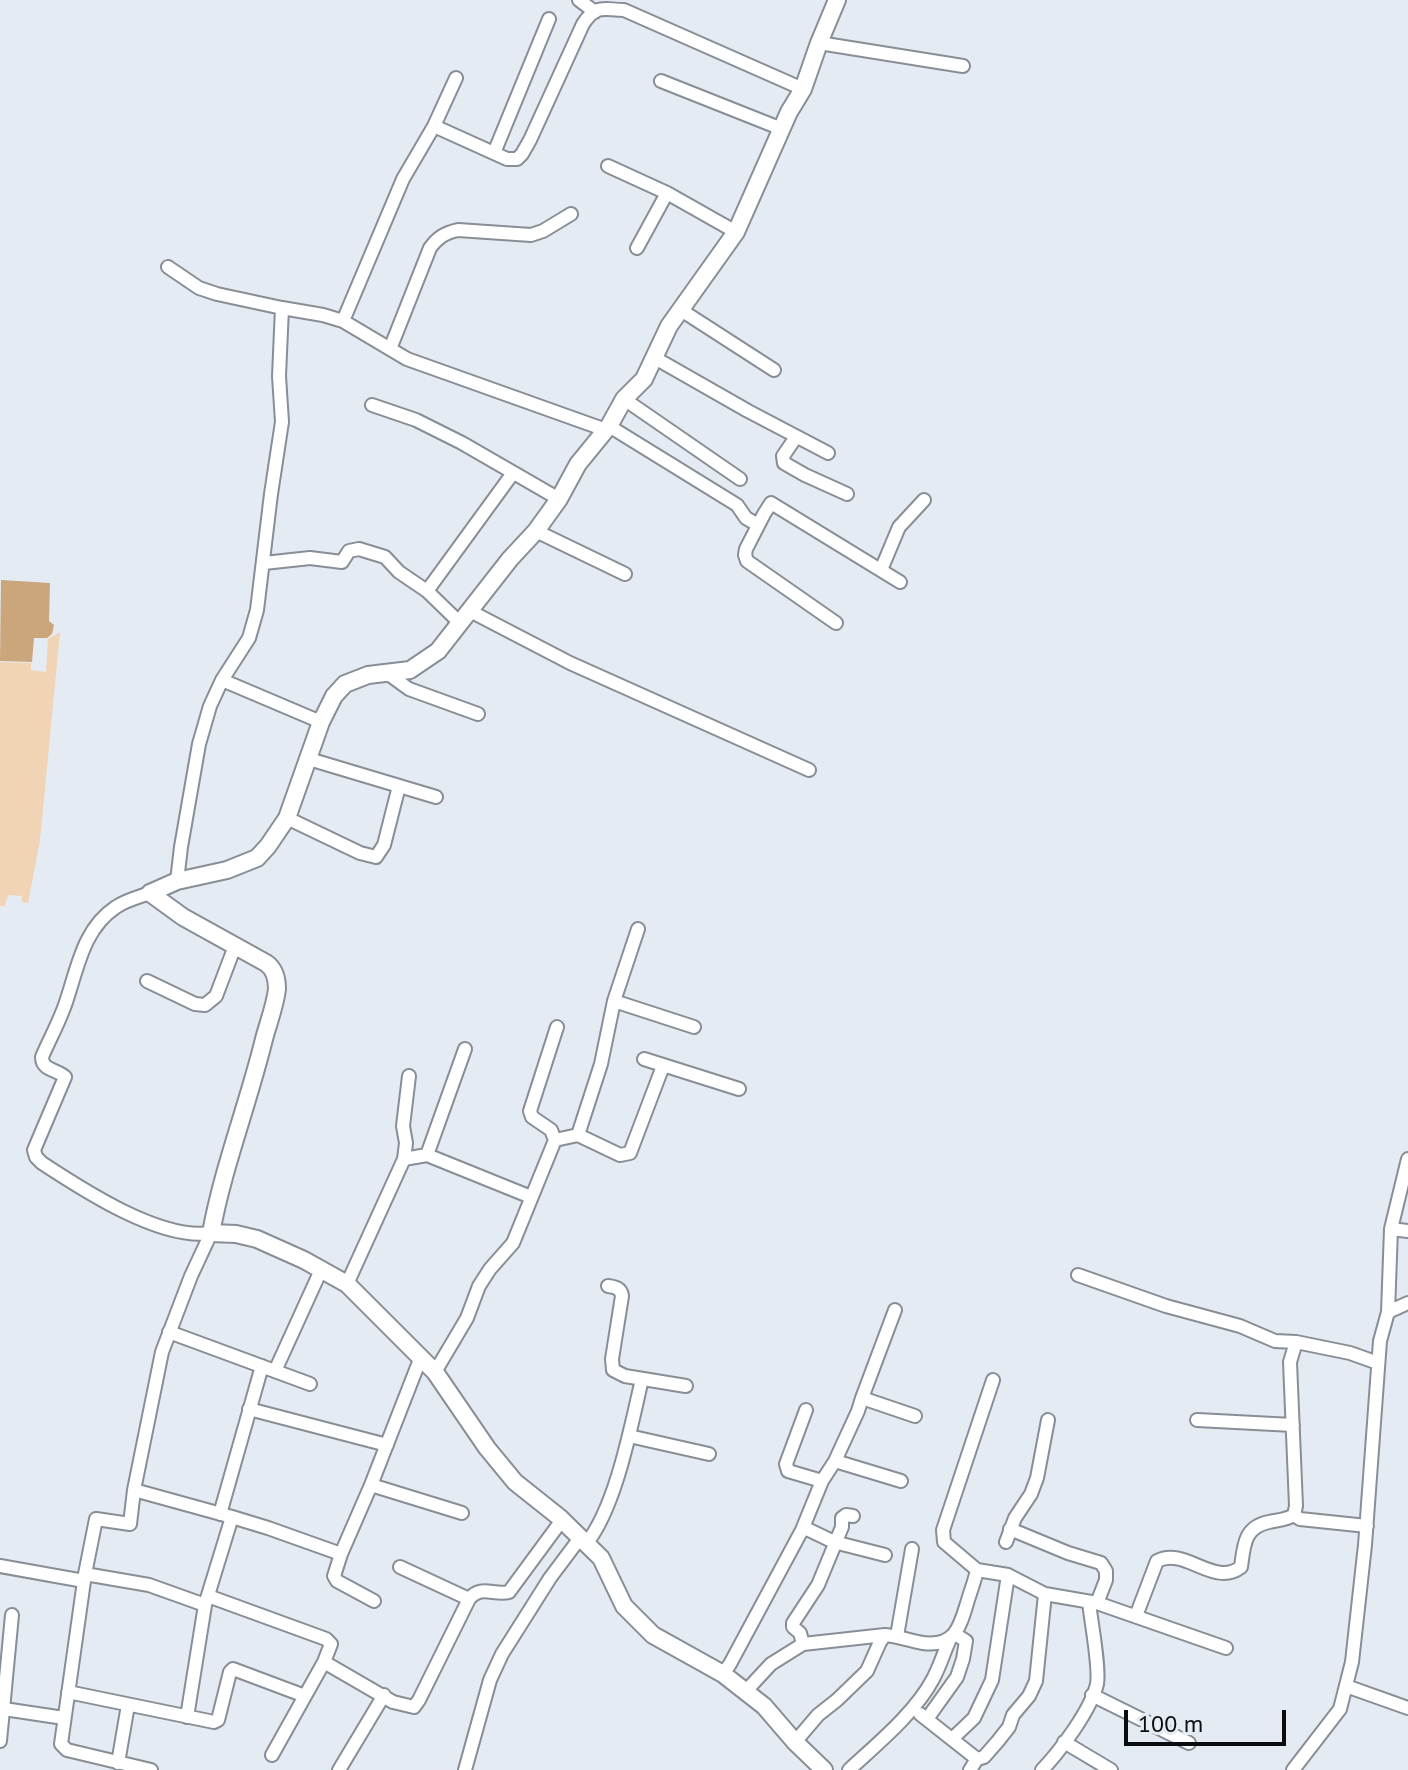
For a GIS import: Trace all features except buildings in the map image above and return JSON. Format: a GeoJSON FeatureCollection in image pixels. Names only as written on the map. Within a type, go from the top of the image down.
{"type":"FeatureCollection","features":[{"type":"Feature","properties":{"kind":"street"},"geometry":{"type":"LineString","coordinates":[[579,0],[595,12]]}},
{"type":"Feature","properties":{"kind":"street"},"geometry":{"type":"LineString","coordinates":[[824,1770],[764,1706],[723,1674],[653,1635],[624,1606],[601,1558],[562,1520],[515,1482],[487,1448],[435,1372],[347,1284],[257,1239],[236,1234],[189,1234],[132,1215],[87,1193],[42,1163],[34,1150],[65,1077],[49,1070],[42,1057],[66,1003],[90,933],[115,907],[177,881],[227,870],[257,858],[287,818],[321,722],[334,696],[345,684],[368,675],[410,670],[438,651],[510,559],[536,531],[624,399],[644,379],[669,326],[736,232],[789,112],[803,89],[837,0]]}},
{"type":"Feature","properties":{"kind":"street"},"geometry":{"type":"LineString","coordinates":[[434,126],[507,159],[517,159],[583,24],[588,16],[604,7],[624,10],[803,89]]}},
{"type":"Feature","properties":{"kind":"street"},"geometry":{"type":"LineString","coordinates":[[494,153],[549,19]]}},
{"type":"Feature","properties":{"kind":"street"},"geometry":{"type":"LineString","coordinates":[[819,43],[963,66]]}},
{"type":"Feature","properties":{"kind":"street"},"geometry":{"type":"LineString","coordinates":[[343,321],[403,179],[434,126],[456,78]]}},
{"type":"Feature","properties":{"kind":"street"},"geometry":{"type":"LineString","coordinates":[[661,81],[782,129]]}},
{"type":"Feature","properties":{"kind":"street"},"geometry":{"type":"LineString","coordinates":[[608,166],[667,193],[736,232]]}},
{"type":"Feature","properties":{"kind":"street"},"geometry":{"type":"LineString","coordinates":[[637,248],[667,193]]}},
{"type":"Feature","properties":{"kind":"street"},"geometry":{"type":"LineString","coordinates":[[390,349],[430,248],[438,238],[458,230],[531,235],[571,214]]}},
{"type":"Feature","properties":{"kind":"street"},"geometry":{"type":"LineString","coordinates":[[168,267],[199,288],[343,321],[407,359],[607,428],[737,505],[746,518],[758,525]]}},
{"type":"Feature","properties":{"kind":"street"},"geometry":{"type":"LineString","coordinates":[[177,881],[199,744],[210,706],[222,680],[249,638],[257,610],[282,422],[279,376],[282,308]]}},
{"type":"Feature","properties":{"kind":"street"},"geometry":{"type":"LineString","coordinates":[[681,310],[774,370]]}},
{"type":"Feature","properties":{"kind":"street"},"geometry":{"type":"LineString","coordinates":[[655,358],[828,453]]}},
{"type":"Feature","properties":{"kind":"street"},"geometry":{"type":"LineString","coordinates":[[624,399],[740,479]]}},
{"type":"Feature","properties":{"kind":"street"},"geometry":{"type":"LineString","coordinates":[[372,405],[416,420],[462,443],[559,499]]}},
{"type":"Feature","properties":{"kind":"street"},"geometry":{"type":"LineString","coordinates":[[796,437],[783,456],[784,463],[847,494]]}},
{"type":"Feature","properties":{"kind":"street"},"geometry":{"type":"LineString","coordinates":[[427,591],[513,473]]}},
{"type":"Feature","properties":{"kind":"street"},"geometry":{"type":"LineString","coordinates":[[881,570],[899,527],[924,500]]}},
{"type":"Feature","properties":{"kind":"street"},"geometry":{"type":"LineString","coordinates":[[836,623],[747,561],[746,549],[771,503],[900,582]]}},
{"type":"Feature","properties":{"kind":"street"},"geometry":{"type":"LineString","coordinates":[[536,531],[625,574]]}},
{"type":"Feature","properties":{"kind":"street"},"geometry":{"type":"LineString","coordinates":[[264,563],[310,558],[342,562],[349,551],[359,549],[385,557],[399,572],[465,617],[809,770]]}},
{"type":"Feature","properties":{"kind":"street"},"geometry":{"type":"LineString","coordinates":[[387,673],[409,689],[478,714]]}},
{"type":"Feature","properties":{"kind":"street"},"geometry":{"type":"LineString","coordinates":[[222,680],[321,722]]}},
{"type":"Feature","properties":{"kind":"street"},"geometry":{"type":"LineString","coordinates":[[309,759],[436,797]]}},
{"type":"Feature","properties":{"kind":"street"},"geometry":{"type":"LineString","coordinates":[[287,818],[360,853],[376,857],[384,845],[399,786]]}},
{"type":"Feature","properties":{"kind":"street"},"geometry":{"type":"LineString","coordinates":[[150,893],[183,917],[272,967],[276,974],[277,990],[219,1193],[211,1233],[162,1352],[130,1524],[96,1519],[84,1577],[61,1744],[67,1750],[122,1766],[151,1770]]}},
{"type":"Feature","properties":{"kind":"street"},"geometry":{"type":"LineString","coordinates":[[578,1135],[601,1064],[614,1001],[638,929]]}},
{"type":"Feature","properties":{"kind":"street"},"geometry":{"type":"LineString","coordinates":[[147,981],[195,1004],[205,1005],[216,996],[235,946]]}},
{"type":"Feature","properties":{"kind":"street"},"geometry":{"type":"LineString","coordinates":[[614,1001],[694,1027]]}},
{"type":"Feature","properties":{"kind":"street"},"geometry":{"type":"LineString","coordinates":[[435,1372],[467,1318],[479,1286],[513,1243],[555,1140],[551,1130],[532,1117],[530,1111],[557,1027]]}},
{"type":"Feature","properties":{"kind":"street"},"geometry":{"type":"LineString","coordinates":[[427,1155],[465,1049]]}},
{"type":"Feature","properties":{"kind":"street"},"geometry":{"type":"LineString","coordinates":[[644,1059],[739,1089]]}},
{"type":"Feature","properties":{"kind":"street"},"geometry":{"type":"LineString","coordinates":[[555,1140],[578,1135],[620,1155],[630,1153],[663,1066]]}},
{"type":"Feature","properties":{"kind":"street"},"geometry":{"type":"LineString","coordinates":[[347,1284],[404,1159],[406,1143],[403,1126],[409,1076]]}},
{"type":"Feature","properties":{"kind":"street"},"geometry":{"type":"LineString","coordinates":[[404,1159],[427,1155],[531,1197]]}},
{"type":"Feature","properties":{"kind":"street"},"geometry":{"type":"LineString","coordinates":[[1293,1770],[1340,1709],[1352,1662],[1367,1526],[1380,1341],[1388,1312],[1391,1229],[1408,1159]]}},
{"type":"Feature","properties":{"kind":"street"},"geometry":{"type":"LineString","coordinates":[[1391,1229],[1408,1231]]}},
{"type":"Feature","properties":{"kind":"street"},"geometry":{"type":"LineString","coordinates":[[275,1371],[321,1270]]}},
{"type":"Feature","properties":{"kind":"street"},"geometry":{"type":"LineString","coordinates":[[1078,1275],[1166,1306],[1240,1326],[1275,1341],[1350,1353],[1378,1363]]}},
{"type":"Feature","properties":{"kind":"street"},"geometry":{"type":"LineString","coordinates":[[608,1286],[618,1288],[622,1296],[612,1366],[617,1373],[686,1386]]}},
{"type":"Feature","properties":{"kind":"street"},"geometry":{"type":"LineString","coordinates":[[1388,1312],[1408,1303]]}},
{"type":"Feature","properties":{"kind":"street"},"geometry":{"type":"LineString","coordinates":[[723,1674],[802,1530],[822,1481],[835,1461],[858,1411],[895,1310]]}},
{"type":"Feature","properties":{"kind":"street"},"geometry":{"type":"LineString","coordinates":[[169,1332],[310,1384]]}},
{"type":"Feature","properties":{"kind":"street"},"geometry":{"type":"LineString","coordinates":[[1136,1616],[1157,1561],[1174,1556],[1213,1571],[1234,1572],[1241,1567],[1250,1532],[1258,1525],[1294,1515],[1290,1362],[1296,1342]]}},
{"type":"Feature","properties":{"kind":"street"},"geometry":{"type":"LineString","coordinates":[[374,1601],[337,1581],[334,1571],[421,1357]]}},
{"type":"Feature","properties":{"kind":"street"},"geometry":{"type":"LineString","coordinates":[[187,1717],[206,1600],[249,1409],[262,1366]]}},
{"type":"Feature","properties":{"kind":"street"},"geometry":{"type":"LineString","coordinates":[[465,1770],[490,1680],[502,1654],[550,1578],[583,1541],[594,1534],[611,1497],[642,1379]]}},
{"type":"Feature","properties":{"kind":"street"},"geometry":{"type":"LineString","coordinates":[[993,1380],[943,1530],[944,1542],[977,1570],[1008,1575],[1045,1594],[1093,1602],[1226,1648]]}},
{"type":"Feature","properties":{"kind":"street"},"geometry":{"type":"LineString","coordinates":[[862,1398],[915,1416]]}},
{"type":"Feature","properties":{"kind":"street"},"geometry":{"type":"LineString","coordinates":[[249,1409],[387,1445]]}},
{"type":"Feature","properties":{"kind":"street"},"geometry":{"type":"LineString","coordinates":[[806,1410],[786,1468],[822,1481]]}},
{"type":"Feature","properties":{"kind":"street"},"geometry":{"type":"LineString","coordinates":[[1042,1770],[1084,1714],[1097,1685],[1093,1602],[1106,1580],[1106,1571],[1101,1563],[1008,1536],[1037,1478],[1048,1420]]}},
{"type":"Feature","properties":{"kind":"street"},"geometry":{"type":"LineString","coordinates":[[1197,1420],[1293,1425]]}},
{"type":"Feature","properties":{"kind":"street"},"geometry":{"type":"LineString","coordinates":[[629,1436],[709,1454]]}},
{"type":"Feature","properties":{"kind":"street"},"geometry":{"type":"LineString","coordinates":[[835,1461],[901,1481]]}},
{"type":"Feature","properties":{"kind":"street"},"geometry":{"type":"LineString","coordinates":[[371,1485],[462,1513]]}},
{"type":"Feature","properties":{"kind":"street"},"geometry":{"type":"LineString","coordinates":[[134,1490],[282,1532],[341,1554]]}},
{"type":"Feature","properties":{"kind":"street"},"geometry":{"type":"LineString","coordinates":[[1294,1515],[1300,1519],[1367,1526]]}},
{"type":"Feature","properties":{"kind":"street"},"geometry":{"type":"LineString","coordinates":[[803,1644],[793,1623],[818,1585],[842,1527],[842,1518],[853,1516]]}},
{"type":"Feature","properties":{"kind":"street"},"geometry":{"type":"LineString","coordinates":[[324,1662],[403,1706],[416,1705],[469,1599],[479,1591],[509,1592],[562,1520]]}},
{"type":"Feature","properties":{"kind":"street"},"geometry":{"type":"LineString","coordinates":[[802,1530],[885,1555]]}},
{"type":"Feature","properties":{"kind":"street"},"geometry":{"type":"LineString","coordinates":[[795,1742],[818,1715],[867,1671],[880,1642],[891,1635],[912,1549]]}},
{"type":"Feature","properties":{"kind":"street"},"geometry":{"type":"LineString","coordinates":[[0,1566],[149,1585],[326,1639],[331,1648],[272,1755]]}},
{"type":"Feature","properties":{"kind":"street"},"geometry":{"type":"LineString","coordinates":[[400,1567],[469,1599]]}},
{"type":"Feature","properties":{"kind":"street"},"geometry":{"type":"LineString","coordinates":[[849,1770],[889,1732],[933,1680],[958,1630],[977,1570]]}},
{"type":"Feature","properties":{"kind":"street"},"geometry":{"type":"LineString","coordinates":[[952,1739],[974,1718],[992,1680],[1008,1575]]}},
{"type":"Feature","properties":{"kind":"street"},"geometry":{"type":"LineString","coordinates":[[912,1707],[952,1739],[974,1765],[984,1757],[1009,1727],[1013,1715],[1029,1696],[1036,1681],[1045,1594]]}},
{"type":"Feature","properties":{"kind":"street"},"geometry":{"type":"LineString","coordinates":[[0,1741],[12,1615]]}},
{"type":"Feature","properties":{"kind":"street"},"geometry":{"type":"LineString","coordinates":[[745,1692],[771,1664],[803,1644],[891,1635],[923,1643],[940,1642],[953,1636],[966,1641],[957,1677],[927,1719]]}},
{"type":"Feature","properties":{"kind":"street"},"geometry":{"type":"LineString","coordinates":[[68,1692],[214,1722],[218,1721],[233,1669],[305,1696]]}},
{"type":"Feature","properties":{"kind":"street"},"geometry":{"type":"LineString","coordinates":[[1346,1686],[1408,1708]]}},
{"type":"Feature","properties":{"kind":"street"},"geometry":{"type":"LineString","coordinates":[[339,1770],[384,1695]]}},
{"type":"Feature","properties":{"kind":"street"},"geometry":{"type":"LineString","coordinates":[[1092,1695],[1189,1743]]}},
{"type":"Feature","properties":{"kind":"street"},"geometry":{"type":"LineString","coordinates":[[122,1766],[128,1705]]}},
{"type":"Feature","properties":{"kind":"street"},"geometry":{"type":"LineString","coordinates":[[4,1709],[64,1718]]}},
{"type":"Feature","properties":{"kind":"street"},"geometry":{"type":"LineString","coordinates":[[1064,1742],[1092,1766],[1111,1770]]}},
{"type":"Feature","properties":{"kind":"street"},"geometry":{"type":"LineString","coordinates":[[81,1770],[84,1755]]}},
{"type":"Feature","properties":{"kind":"shaded area"},"geometry":{"type":"Polygon","coordinates":[[[1,580],[50,583],[49,621],[54,625],[52,634],[47,638],[34,638],[32,662],[0,661],[1,580]]]}},
{"type":"Feature","properties":{"kind":"shaded area"},"geometry":{"type":"Polygon","coordinates":[[[60,632],[40,840],[28,903],[22,902],[22,896],[8,895],[5,906],[0,906],[0,662],[31,663],[31,670],[46,672],[48,639],[60,632]]]}}]}
